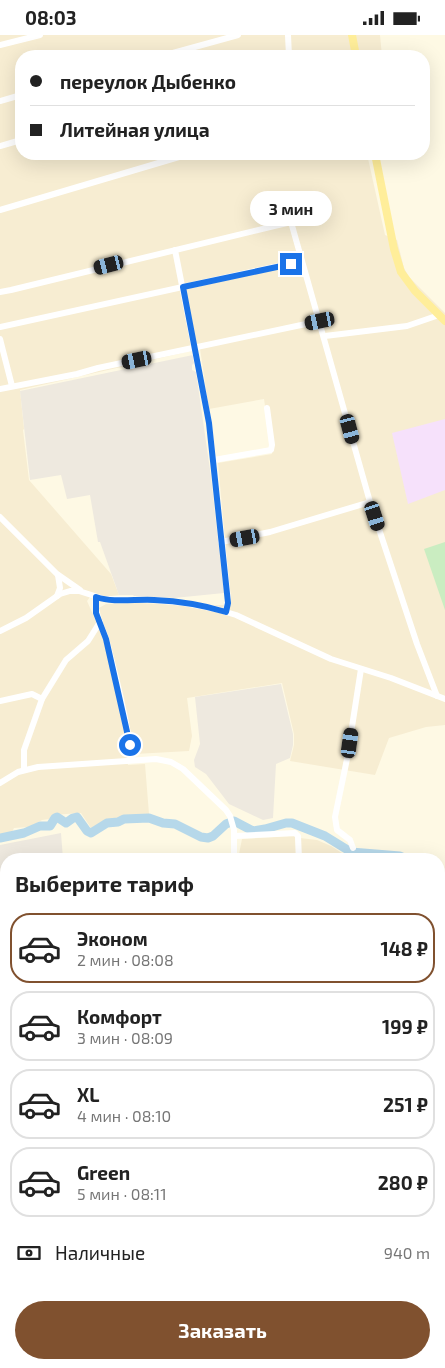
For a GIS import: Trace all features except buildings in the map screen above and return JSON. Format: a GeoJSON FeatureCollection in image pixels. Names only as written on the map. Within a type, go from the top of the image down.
{"type":"FeatureCollection","features":[{"type":"Feature","properties":{"kind":"main road"},"geometry":{"type":"LineString","coordinates":[[352,35],[355,50]]}},
{"type":"Feature","properties":{"kind":"main road"},"geometry":{"type":"LineString","coordinates":[[376,160],[394,249],[401,272],[414,291],[442,318]]}},
{"type":"Feature","properties":{"kind":"street"},"geometry":{"type":"LineString","coordinates":[[0,45],[40,35]]}},
{"type":"Feature","properties":{"kind":"street"},"geometry":{"type":"LineString","coordinates":[[184,50],[238,35]]}},
{"type":"Feature","properties":{"kind":"street"},"geometry":{"type":"LineString","coordinates":[[288,35],[289,50]]}},
{"type":"Feature","properties":{"kind":"street"},"geometry":{"type":"LineString","coordinates":[[0,101],[15,97]]}},
{"type":"Feature","properties":{"kind":"street"},"geometry":{"type":"LineString","coordinates":[[0,145],[15,141]]}},
{"type":"Feature","properties":{"kind":"street"},"geometry":{"type":"LineString","coordinates":[[0,210],[170,160]]}},
{"type":"Feature","properties":{"kind":"street"},"geometry":{"type":"LineString","coordinates":[[0,292],[11,291],[291,222],[370,503],[427,672],[437,696]]}},
{"type":"Feature","properties":{"kind":"street"},"geometry":{"type":"LineString","coordinates":[[175,250],[207,408],[228,599],[226,612]]}},
{"type":"Feature","properties":{"kind":"street"},"geometry":{"type":"LineString","coordinates":[[0,327],[279,266],[302,263]]}},
{"type":"Feature","properties":{"kind":"street"},"geometry":{"type":"LineString","coordinates":[[324,336],[407,326],[442,318]]}},
{"type":"Feature","properties":{"kind":"street"},"geometry":{"type":"LineString","coordinates":[[0,389],[320,321]]}},
{"type":"Feature","properties":{"kind":"street"},"geometry":{"type":"LineString","coordinates":[[0,339],[12,387]]}},
{"type":"Feature","properties":{"kind":"street"},"geometry":{"type":"LineString","coordinates":[[214,460],[271,450],[267,408]]}},
{"type":"Feature","properties":{"kind":"street"},"geometry":{"type":"LineString","coordinates":[[221,542],[270,532],[370,503]]}},
{"type":"Feature","properties":{"kind":"street"},"geometry":{"type":"LineString","coordinates":[[0,517],[57,574],[89,594]]}},
{"type":"Feature","properties":{"kind":"street"},"geometry":{"type":"LineString","coordinates":[[57,574],[60,588],[57,596]]}},
{"type":"Feature","properties":{"kind":"street"},"geometry":{"type":"LineString","coordinates":[[0,631],[26,618],[67,591],[80,591],[96,597],[114,600],[173,601],[210,607],[226,612],[331,659],[391,677],[445,699]]}},
{"type":"Feature","properties":{"kind":"street"},"geometry":{"type":"LineString","coordinates":[[96,597],[95,609],[106,639],[119,692],[132,760]]}},
{"type":"Feature","properties":{"kind":"street"},"geometry":{"type":"LineString","coordinates":[[24,770],[24,750],[42,699],[66,660],[88,641],[100,622]]}},
{"type":"Feature","properties":{"kind":"street"},"geometry":{"type":"LineString","coordinates":[[353,848],[350,840],[337,830],[335,817],[347,759],[361,669]]}},
{"type":"Feature","properties":{"kind":"street"},"geometry":{"type":"LineString","coordinates":[[414,686],[425,684],[427,672]]}},
{"type":"Feature","properties":{"kind":"street"},"geometry":{"type":"LineString","coordinates":[[0,701],[32,694],[42,699]]}},
{"type":"Feature","properties":{"kind":"street"},"geometry":{"type":"LineString","coordinates":[[0,783],[24,770],[38,767],[164,759],[183,769],[226,809],[233,825],[235,836],[234,853]]}},
{"type":"Feature","properties":{"kind":"street"},"geometry":{"type":"LineString","coordinates":[[235,836],[265,836],[292,832],[298,836],[299,853]]}},
{"type":"Feature","properties":{"kind":"shaded area"},"geometry":{"type":"Polygon","coordinates":[[[0,35],[380,35],[381,50],[15,50],[15,160],[368,160],[385,235],[397,240],[404,268],[409,277],[445,313],[445,725],[426,727],[389,738],[375,775],[290,761],[294,745],[294,734],[282,683],[187,698],[192,736],[189,751],[135,754],[127,715],[99,608],[106,604],[139,603],[231,605],[218,463],[272,454],[264,399],[209,409],[200,349],[20,390],[29,480],[111,574],[119,595],[104,597],[93,593],[87,601],[102,635],[108,656],[124,732],[128,765],[145,764],[149,814],[105,820],[96,828],[91,828],[81,813],[52,815],[49,819],[42,820],[29,827],[14,828],[12,832],[0,834],[0,35]]]}},
{"type":"Feature","properties":{"kind":"shaded area"},"geometry":{"type":"Polygon","coordinates":[[[193,355],[194,363],[192,370],[196,372],[211,477],[224,593],[174,598],[119,595],[100,542],[98,542],[90,495],[67,499],[61,475],[30,480],[20,391],[193,355]]]}},
{"type":"Feature","properties":{"kind":"shaded area"},"geometry":{"type":"Polygon","coordinates":[[[445,419],[445,490],[408,504],[392,433],[445,419]]]}},
{"type":"Feature","properties":{"kind":"shaded area"},"geometry":{"type":"Polygon","coordinates":[[[281,684],[293,734],[293,745],[290,758],[276,764],[273,818],[263,820],[229,804],[206,774],[195,767],[194,760],[200,744],[195,697],[281,684]]]}},
{"type":"Feature","properties":{"kind":"shaded area"},"geometry":{"type":"Polygon","coordinates":[[[61,833],[63,853],[0,853],[0,845],[61,833]]]}},
{"type":"Feature","properties":{"kind":"shaded area"},"geometry":{"type":"Polygon","coordinates":[[[295,836],[296,853],[239,853],[242,839],[295,836]]]}},
{"type":"Feature","properties":{"kind":"shaded area"},"geometry":{"type":"Polygon","coordinates":[[[300,838],[317,840],[342,853],[300,853],[300,838]]]}},
{"type":"Feature","properties":{"kind":"green space"},"geometry":{"type":"Polygon","coordinates":[[[445,542],[445,610],[424,549],[445,542]]]}},
{"type":"Feature","properties":{"kind":"waterway"},"geometry":{"type":"LineString","coordinates":[[0,838],[24,833],[40,826],[50,826],[57,817],[66,823],[77,817],[87,831],[91,833],[107,823],[118,822],[124,819],[149,818],[163,823],[175,824],[201,837],[208,838],[226,824],[234,821],[253,831],[292,823],[325,836],[351,852],[363,853]]}},
{"type":"Feature","properties":{"kind":"route"},"geometry":{"type":"LineString","coordinates":[[130,745],[106,639],[95,609],[96,597],[114,600],[148,599],[173,601],[210,607],[226,612],[228,603],[209,423],[183,287],[291,264]]}}]}
